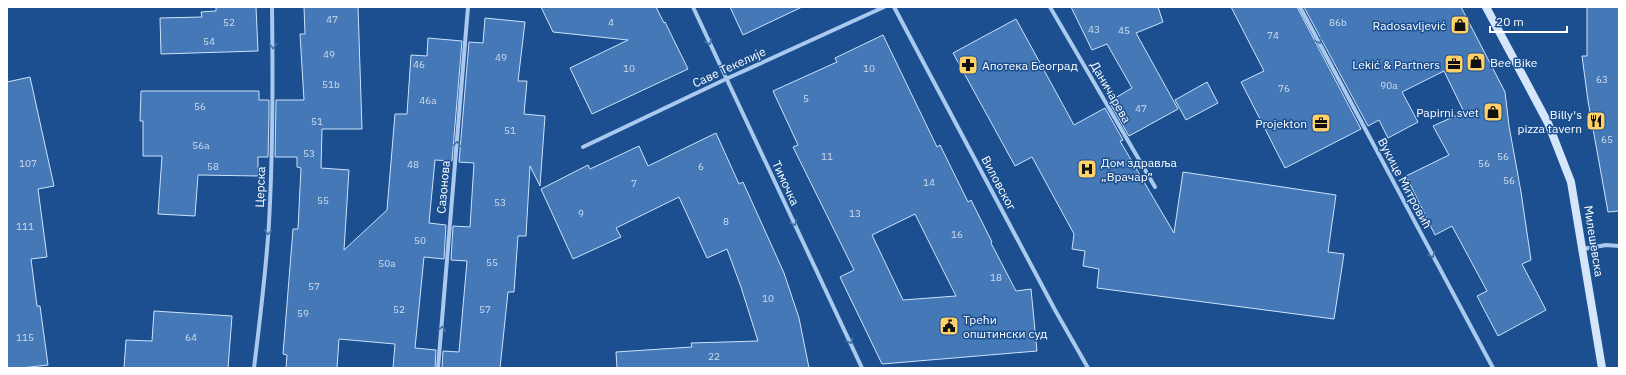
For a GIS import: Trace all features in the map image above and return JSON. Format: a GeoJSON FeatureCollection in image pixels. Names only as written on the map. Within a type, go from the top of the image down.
{"type":"FeatureCollection","features":[{"type":"Feature","properties":{"kind":"main road","name":"Милешевска"},"geometry":{"type":"LineString","coordinates":[[1486,7],[1548,123],[1571,182],[1602,368]]}},
{"type":"Feature","properties":{"kind":"street","name":"Церска"},"geometry":{"type":"LineString","coordinates":[[254,368],[261,316],[269,223],[273,122],[272,7]]}},
{"type":"Feature","properties":{"kind":"street","name":"Сазонова"},"geometry":{"type":"LineString","coordinates":[[438,368],[468,7]]}},
{"type":"Feature","properties":{"kind":"street","name":"Тимочка"},"geometry":{"type":"LineString","coordinates":[[693,7],[862,368]]}},
{"type":"Feature","properties":{"kind":"street","name":"Саве Текелије"},"geometry":{"type":"LineString","coordinates":[[583,147],[726,79],[884,7]]}},
{"type":"Feature","properties":{"kind":"street","name":"Виловског"},"geometry":{"type":"LineString","coordinates":[[894,7],[1055,310],[1088,368]]}},
{"type":"Feature","properties":{"kind":"street","name":"Даничарева"},"geometry":{"type":"LineString","coordinates":[[1050,7],[1155,187]]}},
{"type":"Feature","properties":{"kind":"street","name":"Вукице Митровић"},"geometry":{"type":"LineString","coordinates":[[1300,7],[1493,368]]}},
{"type":"Feature","properties":{"kind":"street"},"geometry":{"type":"LineString","coordinates":[[1583,249],[1606,245],[1619,246]]}},
{"type":"Feature","properties":{"kind":"building"},"geometry":{"type":"Polygon","coordinates":[[[216,7],[256,7],[258,51],[161,54],[160,18],[202,17],[201,12],[216,11],[216,7]]]}},
{"type":"Feature","properties":{"kind":"building"},"geometry":{"type":"Polygon","coordinates":[[[304,7],[358,7],[362,129],[322,129],[321,168],[349,170],[344,250],[387,210],[395,114],[407,114],[411,55],[427,56],[428,38],[462,41],[452,161],[435,160],[429,223],[446,225],[444,259],[424,257],[415,348],[436,350],[435,368],[393,368],[395,344],[339,339],[337,368],[286,368],[287,355],[283,354],[293,229],[298,229],[301,168],[297,167],[297,157],[275,157],[276,100],[304,100],[300,34],[305,34],[304,7]]]}},
{"type":"Feature","properties":{"kind":"building"},"geometry":{"type":"Polygon","coordinates":[[[541,7],[656,7],[688,69],[592,114],[570,68],[628,40],[553,32],[541,7]]]}},
{"type":"Feature","properties":{"kind":"building"},"geometry":{"type":"Polygon","coordinates":[[[730,7],[802,7],[743,35],[730,7]]]}},
{"type":"Feature","properties":{"kind":"building"},"geometry":{"type":"Polygon","coordinates":[[[1071,7],[1158,7],[1163,22],[1136,33],[1178,109],[1129,136],[1111,105],[1117,101],[1115,98],[1132,88],[1107,44],[1092,50],[1071,7]]]}},
{"type":"Feature","properties":{"kind":"building"},"geometry":{"type":"Polygon","coordinates":[[[1231,7],[1297,7],[1361,129],[1285,168],[1241,82],[1264,71],[1231,7]]]}},
{"type":"Feature","properties":{"kind":"building"},"geometry":{"type":"Polygon","coordinates":[[[1304,7],[1461,7],[1505,92],[1509,126],[1531,260],[1522,264],[1546,310],[1498,336],[1477,296],[1487,291],[1452,226],[1435,235],[1406,176],[1449,155],[1433,126],[1464,112],[1444,71],[1402,92],[1418,122],[1388,138],[1379,120],[1368,126],[1304,7]]]}},
{"type":"Feature","properties":{"kind":"building"},"geometry":{"type":"Polygon","coordinates":[[[1587,7],[1619,7],[1619,211],[1608,212],[1588,101],[1582,56],[1587,56],[1587,7]]]}},
{"type":"Feature","properties":{"kind":"building"},"geometry":{"type":"Polygon","coordinates":[[[485,18],[525,22],[518,81],[527,81],[524,114],[545,116],[540,186],[530,166],[526,236],[518,236],[514,292],[508,292],[500,368],[442,368],[443,351],[459,352],[467,261],[451,260],[453,226],[470,227],[474,163],[459,162],[469,42],[483,43],[485,18]]]}},
{"type":"Feature","properties":{"kind":"building","name":"Дом здравља „Врачар”"},"geometry":{"type":"Polygon","coordinates":[[[1016,19],[1074,125],[1105,108],[1123,140],[1120,141],[1174,233],[1183,172],[1336,195],[1328,252],[1344,254],[1334,319],[1097,288],[1099,269],[1083,266],[1085,251],[1072,249],[1074,234],[1032,157],[1015,166],[953,53],[1016,19]]]}},
{"type":"Feature","properties":{"kind":"building"},"geometry":{"type":"Polygon","coordinates":[[[883,35],[937,147],[940,145],[968,202],[971,200],[1016,291],[1031,289],[1037,351],[882,364],[840,277],[854,270],[793,147],[798,145],[773,91],[837,62],[835,58],[883,35]],[[915,214],[872,235],[903,300],[956,296],[915,214]]]}},
{"type":"Feature","properties":{"kind":"building"},"geometry":{"type":"Polygon","coordinates":[[[30,77],[54,186],[38,189],[47,257],[31,259],[37,306],[40,306],[48,365],[7,368],[7,82],[30,77]]]}},
{"type":"Feature","properties":{"kind":"building"},"geometry":{"type":"Polygon","coordinates":[[[1207,82],[1218,103],[1186,120],[1175,100],[1207,82]]]}},
{"type":"Feature","properties":{"kind":"building"},"geometry":{"type":"Polygon","coordinates":[[[141,91],[259,91],[259,100],[269,100],[269,115],[268,157],[258,157],[258,176],[198,175],[195,216],[158,214],[162,156],[143,156],[143,121],[140,121],[141,91]]]}},
{"type":"Feature","properties":{"kind":"building"},"geometry":{"type":"Polygon","coordinates":[[[716,133],[739,184],[743,182],[784,273],[799,318],[809,368],[617,368],[616,352],[692,347],[691,343],[758,341],[727,249],[707,258],[679,197],[616,228],[621,237],[573,259],[541,189],[588,165],[590,169],[639,146],[648,166],[716,133]]]}},
{"type":"Feature","properties":{"kind":"building"},"geometry":{"type":"Polygon","coordinates":[[[154,311],[232,316],[228,368],[124,368],[126,340],[152,341],[154,311]]]}},
{"type":"Feature","properties":{"kind":"place","name":"Radosavljević"},"geometry":{"type":"Point","coordinates":[1460,25]}},
{"type":"Feature","properties":{"kind":"place","name":"Bee Bike"},"geometry":{"type":"Point","coordinates":[1476,62]}},
{"type":"Feature","properties":{"kind":"place","name":"Lekić & Partners"},"geometry":{"type":"Point","coordinates":[1454,64]}},
{"type":"Feature","properties":{"kind":"place","name":"Апотека Београд"},"geometry":{"type":"Point","coordinates":[968,65]}},
{"type":"Feature","properties":{"kind":"place","name":"Papirni svet"},"geometry":{"type":"Point","coordinates":[1493,112]}},
{"type":"Feature","properties":{"kind":"place","name":"Billy's pizza tavern"},"geometry":{"type":"Point","coordinates":[1596,121]}},
{"type":"Feature","properties":{"kind":"place","name":"Projekton"},"geometry":{"type":"Point","coordinates":[1321,123]}},
{"type":"Feature","properties":{"kind":"place","name":"Дом здравља „Врачар”"},"geometry":{"type":"Point","coordinates":[1087,169]}},
{"type":"Feature","properties":{"kind":"place","name":"Трећи општински суд"},"geometry":{"type":"Point","coordinates":[949,326]}}]}
